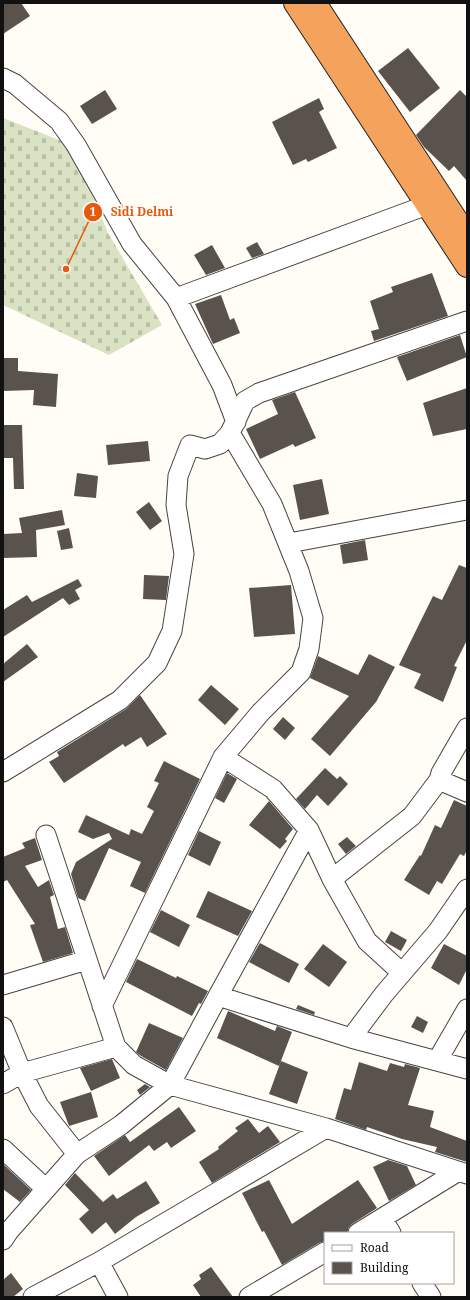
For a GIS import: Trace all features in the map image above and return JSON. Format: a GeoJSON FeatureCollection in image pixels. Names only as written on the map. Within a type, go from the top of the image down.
{"type":"FeatureCollection","features":[{"type":"Feature","properties":{"kind":"highway"},"geometry":{"type":"LineString","coordinates":[[295,3],[467,266]]}},
{"type":"Feature","properties":{"kind":"highway"},"geometry":{"type":"LineString","coordinates":[[315,3],[467,236]]}},
{"type":"Feature","properties":{"kind":"street"},"geometry":{"type":"LineString","coordinates":[[3,78],[15,84],[59,121],[76,145],[132,244],[176,298],[222,385],[233,428],[272,504],[289,543],[313,618],[309,649],[301,672],[261,712],[223,757],[102,1006]]}},
{"type":"Feature","properties":{"kind":"street"},"geometry":{"type":"LineString","coordinates":[[176,298],[427,205]]}},
{"type":"Feature","properties":{"kind":"street"},"geometry":{"type":"LineString","coordinates":[[3,772],[120,700],[157,663],[172,631],[184,554],[176,505],[178,476],[190,445],[205,449],[220,444],[233,428],[246,401],[259,393],[467,322]]}},
{"type":"Feature","properties":{"kind":"street"},"geometry":{"type":"LineString","coordinates":[[289,543],[467,510]]}},
{"type":"Feature","properties":{"kind":"street"},"geometry":{"type":"LineString","coordinates":[[332,879],[412,816],[439,780],[441,773],[467,728]]}},
{"type":"Feature","properties":{"kind":"street"},"geometry":{"type":"LineString","coordinates":[[223,757],[273,790],[310,830],[332,879],[367,941],[402,973]]}},
{"type":"Feature","properties":{"kind":"street"},"geometry":{"type":"LineString","coordinates":[[439,780],[467,792]]}},
{"type":"Feature","properties":{"kind":"street"},"geometry":{"type":"LineString","coordinates":[[3,1240],[77,1154],[121,1124],[170,1085],[310,830]]}},
{"type":"Feature","properties":{"kind":"street"},"geometry":{"type":"LineString","coordinates":[[46,835],[116,1047],[134,1065],[170,1085],[326,1128],[462,1173]]}},
{"type":"Feature","properties":{"kind":"street"},"geometry":{"type":"LineString","coordinates":[[351,1038],[402,973],[438,931],[467,889]]}},
{"type":"Feature","properties":{"kind":"street"},"geometry":{"type":"LineString","coordinates":[[3,985],[87,960]]}},
{"type":"Feature","properties":{"kind":"street"},"geometry":{"type":"LineString","coordinates":[[218,996],[351,1038],[467,1069]]}},
{"type":"Feature","properties":{"kind":"street"},"geometry":{"type":"LineString","coordinates":[[437,1061],[467,1009]]}},
{"type":"Feature","properties":{"kind":"street"},"geometry":{"type":"LineString","coordinates":[[3,1027],[22,1073],[39,1106],[77,1154]]}},
{"type":"Feature","properties":{"kind":"street"},"geometry":{"type":"LineString","coordinates":[[3,1084],[22,1073],[116,1047]]}},
{"type":"Feature","properties":{"kind":"street"},"geometry":{"type":"LineString","coordinates":[[33,1297],[99,1262],[326,1128]]}},
{"type":"Feature","properties":{"kind":"street"},"geometry":{"type":"LineString","coordinates":[[3,1149],[46,1189]]}},
{"type":"Feature","properties":{"kind":"street"},"geometry":{"type":"LineString","coordinates":[[362,1232],[386,1226],[462,1173]]}},
{"type":"Feature","properties":{"kind":"street"},"geometry":{"type":"LineString","coordinates":[[249,1297],[324,1253]]}},
{"type":"Feature","properties":{"kind":"street"},"geometry":{"type":"LineString","coordinates":[[99,1262],[118,1297]]}},
{"type":"Feature","properties":{"kind":"street"},"geometry":{"type":"LineString","coordinates":[[423,1284],[431,1297]]}},
{"type":"Feature","properties":{"kind":"green space"},"geometry":{"type":"Polygon","coordinates":[[[3,118],[72,145],[108,233],[162,325],[109,355],[3,305],[3,118]]]}},
{"type":"Feature","properties":{"kind":"building"},"geometry":{"type":"Polygon","coordinates":[[[3,3],[21,3],[30,16],[3,34],[3,3]]]}},
{"type":"Feature","properties":{"kind":"building"},"geometry":{"type":"Polygon","coordinates":[[[408,48],[440,88],[410,112],[378,71],[408,48]]]}},
{"type":"Feature","properties":{"kind":"building"},"geometry":{"type":"Polygon","coordinates":[[[105,90],[117,109],[92,124],[80,106],[105,90]]]}},
{"type":"Feature","properties":{"kind":"building"},"geometry":{"type":"Polygon","coordinates":[[[460,90],[467,97],[467,181],[454,166],[449,171],[424,147],[416,135],[460,90]]]}},
{"type":"Feature","properties":{"kind":"building"},"geometry":{"type":"Polygon","coordinates":[[[319,98],[324,109],[319,112],[337,148],[308,162],[306,159],[293,165],[272,122],[319,98]]]}},
{"type":"Feature","properties":{"kind":"building"},"geometry":{"type":"Polygon","coordinates":[[[257,242],[264,254],[252,258],[246,248],[257,242]]]}},
{"type":"Feature","properties":{"kind":"building"},"geometry":{"type":"Polygon","coordinates":[[[212,245],[225,268],[206,275],[194,255],[212,245]]]}},
{"type":"Feature","properties":{"kind":"building"},"geometry":{"type":"Polygon","coordinates":[[[432,273],[448,316],[374,341],[371,331],[379,329],[370,301],[393,292],[391,287],[432,273]]]}},
{"type":"Feature","properties":{"kind":"building"},"geometry":{"type":"Polygon","coordinates":[[[221,295],[230,320],[234,318],[240,333],[213,344],[195,304],[221,295]]]}},
{"type":"Feature","properties":{"kind":"building"},"geometry":{"type":"Polygon","coordinates":[[[460,335],[467,357],[407,381],[397,357],[460,335]]]}},
{"type":"Feature","properties":{"kind":"building"},"geometry":{"type":"Polygon","coordinates":[[[3,358],[18,358],[18,371],[58,374],[56,407],[33,405],[34,390],[3,391],[3,358]]]}},
{"type":"Feature","properties":{"kind":"building"},"geometry":{"type":"Polygon","coordinates":[[[467,388],[467,429],[433,436],[423,403],[467,388]]]}},
{"type":"Feature","properties":{"kind":"building"},"geometry":{"type":"Polygon","coordinates":[[[295,392],[316,438],[295,447],[293,444],[260,459],[246,429],[278,414],[272,400],[295,392]]]}},
{"type":"Feature","properties":{"kind":"building"},"geometry":{"type":"Polygon","coordinates":[[[3,425],[22,425],[24,489],[14,489],[13,458],[3,458],[3,425]]]}},
{"type":"Feature","properties":{"kind":"building"},"geometry":{"type":"Polygon","coordinates":[[[148,441],[150,461],[108,465],[106,445],[148,441]]]}},
{"type":"Feature","properties":{"kind":"building"},"geometry":{"type":"Polygon","coordinates":[[[77,473],[98,476],[96,498],[74,496],[77,473]]]}},
{"type":"Feature","properties":{"kind":"building"},"geometry":{"type":"Polygon","coordinates":[[[322,479],[329,514],[300,520],[293,485],[322,479]]]}},
{"type":"Feature","properties":{"kind":"building"},"geometry":{"type":"Polygon","coordinates":[[[149,502],[162,521],[150,530],[136,512],[149,502]]]}},
{"type":"Feature","properties":{"kind":"building"},"geometry":{"type":"Polygon","coordinates":[[[62,510],[65,525],[36,530],[37,557],[3,558],[3,534],[22,533],[19,518],[62,510]]]}},
{"type":"Feature","properties":{"kind":"building"},"geometry":{"type":"Polygon","coordinates":[[[69,528],[73,548],[61,550],[57,531],[69,528]]]}},
{"type":"Feature","properties":{"kind":"building"},"geometry":{"type":"Polygon","coordinates":[[[365,540],[368,560],[343,564],[340,545],[365,540]]]}},
{"type":"Feature","properties":{"kind":"building"},"geometry":{"type":"Polygon","coordinates":[[[459,565],[467,568],[467,640],[454,666],[457,667],[443,702],[414,688],[421,674],[399,665],[433,596],[442,600],[459,565]]]}},
{"type":"Feature","properties":{"kind":"building"},"geometry":{"type":"Polygon","coordinates":[[[144,575],[169,576],[166,600],[143,599],[144,575]]]}},
{"type":"Feature","properties":{"kind":"building"},"geometry":{"type":"Polygon","coordinates":[[[78,579],[82,586],[75,590],[80,599],[69,605],[63,598],[3,637],[3,610],[27,595],[32,602],[78,579]]]}},
{"type":"Feature","properties":{"kind":"building"},"geometry":{"type":"Polygon","coordinates":[[[291,585],[295,634],[254,637],[249,588],[291,585]]]}},
{"type":"Feature","properties":{"kind":"building"},"geometry":{"type":"Polygon","coordinates":[[[27,644],[38,657],[3,682],[3,664],[27,644]]]}},
{"type":"Feature","properties":{"kind":"building"},"geometry":{"type":"Polygon","coordinates":[[[369,654],[395,667],[376,702],[330,756],[311,739],[349,696],[310,678],[318,656],[358,675],[369,654]]]}},
{"type":"Feature","properties":{"kind":"building"},"geometry":{"type":"Polygon","coordinates":[[[211,685],[239,709],[225,725],[198,700],[211,685]]]}},
{"type":"Feature","properties":{"kind":"building"},"geometry":{"type":"Polygon","coordinates":[[[140,695],[167,734],[147,747],[141,737],[125,747],[123,744],[64,783],[49,762],[59,756],[57,752],[126,709],[140,695]]]}},
{"type":"Feature","properties":{"kind":"building"},"geometry":{"type":"Polygon","coordinates":[[[283,717],[295,728],[285,740],[273,729],[283,717]]]}},
{"type":"Feature","properties":{"kind":"building"},"geometry":{"type":"Polygon","coordinates":[[[164,761],[200,779],[145,893],[130,886],[141,862],[109,848],[85,901],[78,898],[71,874],[76,862],[112,839],[109,833],[93,839],[78,832],[86,815],[129,835],[131,829],[142,834],[154,811],[147,807],[159,783],[154,781],[164,761]]]}},
{"type":"Feature","properties":{"kind":"building"},"geometry":{"type":"Polygon","coordinates":[[[325,768],[337,779],[340,776],[348,784],[328,806],[317,795],[305,809],[296,799],[325,768]]]}},
{"type":"Feature","properties":{"kind":"building"},"geometry":{"type":"Polygon","coordinates":[[[227,773],[237,779],[224,803],[215,798],[227,773]]]}},
{"type":"Feature","properties":{"kind":"building"},"geometry":{"type":"Polygon","coordinates":[[[454,800],[467,806],[467,850],[464,856],[460,854],[442,884],[437,881],[429,895],[404,880],[420,855],[421,856],[435,825],[441,828],[454,800]]]}},
{"type":"Feature","properties":{"kind":"building"},"geometry":{"type":"Polygon","coordinates":[[[269,801],[293,829],[285,839],[287,841],[280,849],[249,825],[269,801]]]}},
{"type":"Feature","properties":{"kind":"building"},"geometry":{"type":"Polygon","coordinates":[[[199,831],[221,842],[210,866],[188,855],[199,831]]]}},
{"type":"Feature","properties":{"kind":"building"},"geometry":{"type":"Polygon","coordinates":[[[347,837],[356,846],[346,854],[338,844],[347,837]]]}},
{"type":"Feature","properties":{"kind":"building"},"geometry":{"type":"Polygon","coordinates":[[[35,838],[42,860],[25,866],[38,887],[49,880],[54,895],[50,897],[58,929],[65,927],[73,953],[43,962],[30,925],[35,924],[7,880],[3,882],[3,857],[25,848],[22,843],[35,838]]]}},
{"type":"Feature","properties":{"kind":"building"},"geometry":{"type":"Polygon","coordinates":[[[208,891],[252,911],[238,936],[196,917],[208,891]]]}},
{"type":"Feature","properties":{"kind":"building"},"geometry":{"type":"Polygon","coordinates":[[[161,910],[190,925],[179,947],[150,932],[161,910]]]}},
{"type":"Feature","properties":{"kind":"building"},"geometry":{"type":"Polygon","coordinates":[[[391,931],[407,940],[401,951],[385,942],[391,931]]]}},
{"type":"Feature","properties":{"kind":"building"},"geometry":{"type":"Polygon","coordinates":[[[260,943],[299,964],[289,983],[249,962],[260,943]]]}},
{"type":"Feature","properties":{"kind":"building"},"geometry":{"type":"Polygon","coordinates":[[[323,944],[347,962],[329,987],[304,969],[323,944]]]}},
{"type":"Feature","properties":{"kind":"building"},"geometry":{"type":"Polygon","coordinates":[[[444,944],[467,956],[467,969],[459,985],[431,968],[444,944]]]}},
{"type":"Feature","properties":{"kind":"building"},"geometry":{"type":"Polygon","coordinates":[[[137,959],[176,978],[177,976],[208,991],[192,1016],[126,982],[137,959]]]}},
{"type":"Feature","properties":{"kind":"building"},"geometry":{"type":"Polygon","coordinates":[[[298,1005],[315,1012],[314,1015],[296,1009],[298,1005]]]}},
{"type":"Feature","properties":{"kind":"building"},"geometry":{"type":"Polygon","coordinates":[[[228,1011],[275,1031],[277,1026],[292,1032],[279,1066],[217,1038],[228,1011]]]}},
{"type":"Feature","properties":{"kind":"building"},"geometry":{"type":"Polygon","coordinates":[[[417,1016],[428,1022],[423,1033],[411,1027],[417,1016]]]}},
{"type":"Feature","properties":{"kind":"building"},"geometry":{"type":"Polygon","coordinates":[[[149,1023],[183,1038],[166,1070],[136,1052],[149,1023]]]}},
{"type":"Feature","properties":{"kind":"building"},"geometry":{"type":"Polygon","coordinates":[[[112,1059],[120,1078],[91,1091],[80,1068],[112,1059]]]}},
{"type":"Feature","properties":{"kind":"building"},"geometry":{"type":"Polygon","coordinates":[[[281,1061],[308,1072],[297,1104],[269,1094],[281,1061]]]}},
{"type":"Feature","properties":{"kind":"building"},"geometry":{"type":"Polygon","coordinates":[[[359,1062],[387,1071],[390,1063],[404,1067],[405,1064],[420,1068],[408,1105],[434,1111],[430,1127],[467,1141],[467,1162],[435,1152],[437,1147],[402,1139],[367,1127],[366,1130],[335,1119],[344,1088],[351,1090],[359,1062]]]}},
{"type":"Feature","properties":{"kind":"building"},"geometry":{"type":"Polygon","coordinates":[[[145,1084],[150,1087],[140,1095],[137,1090],[145,1084]]]}},
{"type":"Feature","properties":{"kind":"building"},"geometry":{"type":"Polygon","coordinates":[[[91,1092],[98,1117],[69,1126],[60,1102],[91,1092]]]}},
{"type":"Feature","properties":{"kind":"building"},"geometry":{"type":"Polygon","coordinates":[[[179,1107],[196,1131],[171,1148],[167,1142],[154,1151],[149,1145],[109,1176],[94,1156],[125,1135],[130,1142],[179,1107]]]}},
{"type":"Feature","properties":{"kind":"building"},"geometry":{"type":"Polygon","coordinates":[[[248,1119],[259,1133],[268,1126],[280,1142],[212,1183],[199,1162],[219,1149],[218,1147],[238,1131],[235,1128],[248,1119]]]}},
{"type":"Feature","properties":{"kind":"building"},"geometry":{"type":"Polygon","coordinates":[[[388,1160],[407,1166],[416,1185],[389,1201],[373,1167],[388,1160]]]}},
{"type":"Feature","properties":{"kind":"building"},"geometry":{"type":"Polygon","coordinates":[[[3,1164],[31,1190],[20,1202],[3,1189],[3,1164]]]}},
{"type":"Feature","properties":{"kind":"building"},"geometry":{"type":"Polygon","coordinates":[[[75,1173],[103,1202],[113,1194],[117,1199],[146,1181],[160,1203],[136,1217],[115,1234],[106,1222],[92,1234],[79,1219],[89,1210],[65,1185],[75,1173]]]}},
{"type":"Feature","properties":{"kind":"building"},"geometry":{"type":"Polygon","coordinates":[[[269,1180],[292,1224],[358,1180],[377,1208],[352,1224],[347,1232],[324,1232],[324,1241],[282,1265],[264,1231],[262,1232],[242,1193],[269,1180]]]}},
{"type":"Feature","properties":{"kind":"building"},"geometry":{"type":"Polygon","coordinates":[[[211,1267],[233,1297],[201,1297],[193,1285],[201,1279],[199,1275],[211,1267]]]}},
{"type":"Feature","properties":{"kind":"building"},"geometry":{"type":"Polygon","coordinates":[[[11,1273],[23,1289],[13,1297],[3,1297],[3,1280],[11,1273]]]}},
{"type":"Feature","properties":{"kind":"place","name":"Sidi Delmi"},"geometry":{"type":"Point","coordinates":[66,269]}}]}
